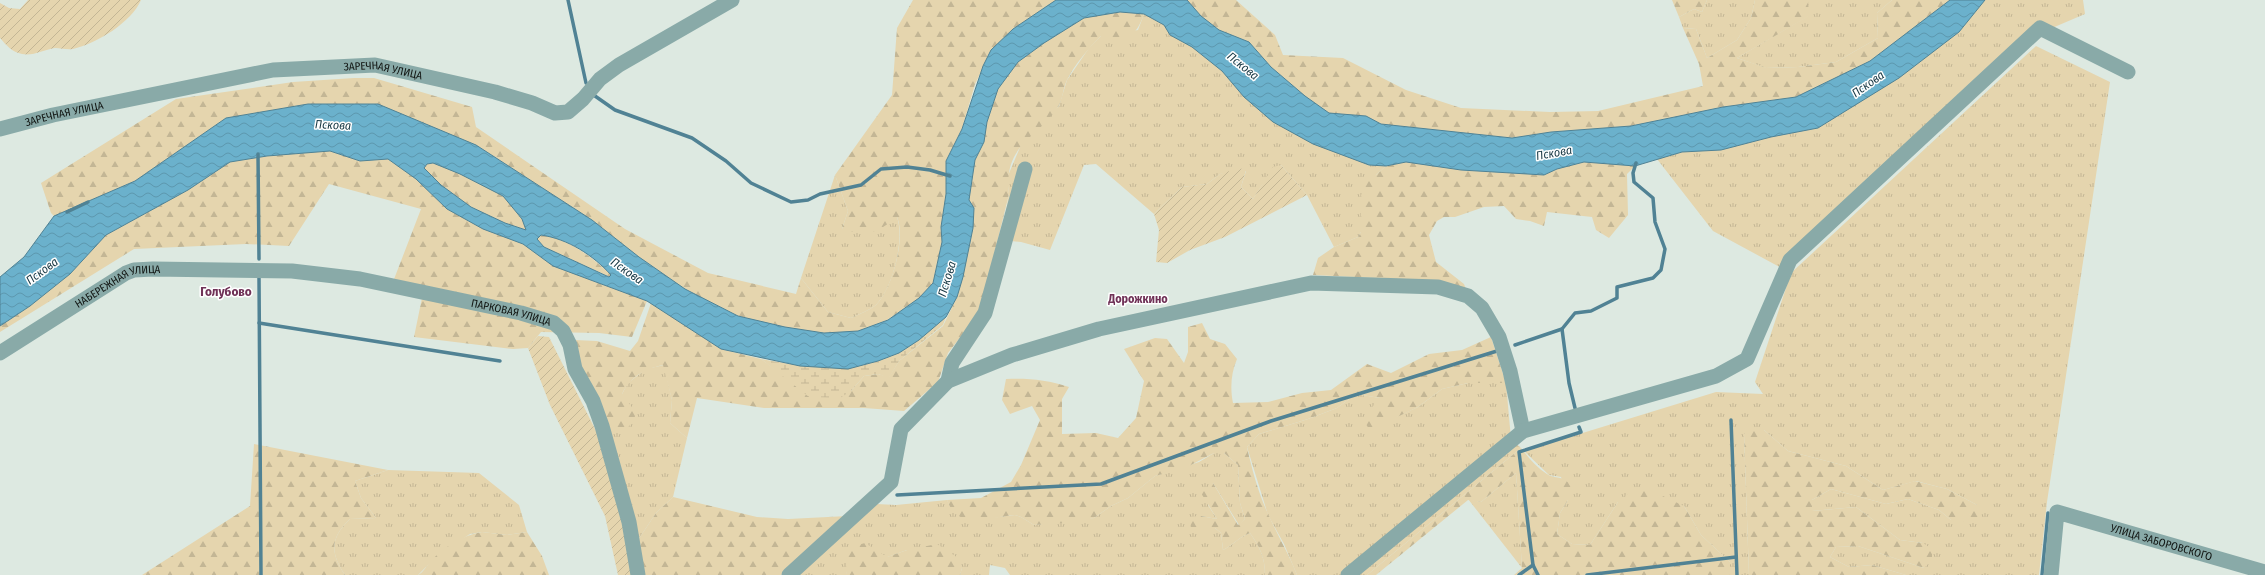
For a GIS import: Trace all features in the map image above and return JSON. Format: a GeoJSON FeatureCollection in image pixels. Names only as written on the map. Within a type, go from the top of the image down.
{"type":"FeatureCollection","features":[{"type":"Feature","properties":{"kind":"street","name":"ЗАРЕЧНАЯ УЛИЦА"},"geometry":{"type":"LineString","coordinates":[[0,129],[53,115],[273,70],[375,65],[495,92],[555,113],[568,112],[583,99],[600,79],[619,65],[732,0]]}},
{"type":"Feature","properties":{"kind":"street"},"geometry":{"type":"LineString","coordinates":[[1348,575],[1523,431],[1716,376],[1747,359],[1790,260],[2040,28],[2128,72]]}},
{"type":"Feature","properties":{"kind":"street"},"geometry":{"type":"LineString","coordinates":[[948,381],[952,363],[985,313],[1025,169]]}},
{"type":"Feature","properties":{"kind":"street","name":"НАБЕРЕЖНАЯ УЛИЦА"},"geometry":{"type":"LineString","coordinates":[[0,353],[117,278],[134,270],[249,269]]}},
{"type":"Feature","properties":{"kind":"street","name":"ПАРКОВАЯ УЛИЦА"},"geometry":{"type":"LineString","coordinates":[[249,269],[292,271],[360,279],[521,313],[554,323],[563,331],[570,345],[575,369],[593,401],[602,426],[629,522],[638,575]]}},
{"type":"Feature","properties":{"kind":"street"},"geometry":{"type":"LineString","coordinates":[[789,575],[891,482],[901,429],[948,381],[1012,355],[1099,329],[1311,283],[1438,287],[1468,296],[1482,308],[1499,337],[1510,371],[1523,431]]}},
{"type":"Feature","properties":{"kind":"street","name":"УЛИЦА ЗАБОРОВСКОГО"},"geometry":{"type":"LineString","coordinates":[[2051,575],[2057,512],[2265,572]]}},
{"type":"Feature","properties":{"kind":"green space"},"geometry":{"type":"Polygon","coordinates":[[[28,0],[141,0],[130,16],[122,24],[92,42],[73,49],[55,48],[35,54],[22,54],[12,50],[0,38],[0,3],[9,8],[20,9],[28,0]]]}},
{"type":"Feature","properties":{"kind":"green space"},"geometry":{"type":"Polygon","coordinates":[[[913,0],[1056,0],[1013,29],[992,50],[975,84],[962,129],[946,161],[946,194],[941,227],[942,242],[933,283],[919,298],[887,320],[858,331],[824,333],[785,327],[738,316],[685,289],[639,257],[592,220],[476,145],[226,118],[135,181],[54,216],[51,213],[41,183],[176,99],[293,82],[374,78],[472,107],[476,127],[625,229],[708,273],[796,294],[801,278],[828,312],[851,318],[876,305],[882,297],[892,276],[896,263],[899,250],[899,226],[897,217],[883,227],[871,232],[858,233],[842,229],[848,211],[835,175],[892,95],[897,28],[913,0]]]}},
{"type":"Feature","properties":{"kind":"green space"},"geometry":{"type":"Polygon","coordinates":[[[1187,0],[1236,0],[1275,35],[1283,55],[1343,58],[1406,90],[1461,108],[1550,112],[1598,111],[1703,86],[1699,64],[1683,28],[1696,29],[1707,58],[1737,40],[1751,18],[1755,0],[1808,0],[1809,16],[1737,58],[1767,68],[1798,67],[1836,62],[1878,38],[1877,13],[1892,0],[1950,0],[1870,61],[1796,97],[1723,107],[1631,126],[1551,132],[1512,138],[1381,124],[1366,116],[1329,113],[1305,96],[1271,67],[1249,42],[1219,30],[1201,16],[1187,0]]]}},
{"type":"Feature","properties":{"kind":"green space"},"geometry":{"type":"Polygon","coordinates":[[[1672,0],[1707,0],[1702,12],[1694,9],[1679,17],[1672,0]]]}},
{"type":"Feature","properties":{"kind":"green space"},"geometry":{"type":"Polygon","coordinates":[[[1707,0],[1755,0],[1751,18],[1737,40],[1707,58],[1696,29],[1683,28],[1679,17],[1694,9],[1702,12],[1707,0]]]}},
{"type":"Feature","properties":{"kind":"green space"},"geometry":{"type":"Polygon","coordinates":[[[1808,0],[1892,0],[1877,13],[1878,38],[1836,62],[1798,67],[1766,68],[1737,58],[1808,16],[1808,0]]]}},
{"type":"Feature","properties":{"kind":"green space"},"geometry":{"type":"Polygon","coordinates":[[[1985,0],[2083,0],[2085,14],[2045,31],[1787,271],[1713,231],[1657,159],[1682,152],[1721,150],[1771,137],[1818,128],[1959,32],[1985,0]]]}},
{"type":"Feature","properties":{"kind":"green space"},"geometry":{"type":"Polygon","coordinates":[[[1120,12],[1144,14],[1133,34],[1117,38],[1101,36],[1091,46],[1070,74],[1058,107],[1050,118],[1023,144],[1016,153],[1011,164],[1009,194],[980,312],[948,353],[938,382],[904,411],[864,408],[764,408],[697,398],[687,438],[670,423],[672,400],[663,365],[639,374],[630,382],[622,394],[636,413],[634,419],[624,433],[618,433],[602,416],[577,360],[575,340],[597,341],[630,351],[638,341],[651,303],[721,349],[761,359],[776,370],[851,391],[864,376],[878,374],[889,377],[899,361],[943,326],[957,297],[974,208],[969,200],[975,160],[984,142],[987,122],[998,89],[1018,62],[1044,43],[1084,18],[1120,12]]]}},
{"type":"Feature","properties":{"kind":"green space"},"geometry":{"type":"Polygon","coordinates":[[[1144,14],[1164,25],[1170,35],[1192,47],[1222,71],[1244,97],[1369,165],[1386,166],[1376,175],[1361,211],[1361,232],[1358,237],[1334,247],[1307,195],[1281,165],[1262,185],[1253,199],[1241,187],[1246,171],[1220,174],[1207,184],[1182,187],[1154,214],[1096,164],[1084,165],[1050,250],[1021,242],[1001,240],[1009,194],[1007,178],[1021,145],[1059,106],[1067,80],[1089,48],[1101,36],[1138,30],[1144,14]]]}},
{"type":"Feature","properties":{"kind":"green space"},"geometry":{"type":"Polygon","coordinates":[[[2036,46],[2110,82],[2047,502],[2039,575],[1906,575],[1872,565],[1849,567],[1830,557],[1836,547],[1858,546],[1924,568],[1923,543],[1900,540],[1856,507],[1812,511],[1812,500],[1831,489],[1886,504],[1908,499],[1939,510],[1951,520],[1977,505],[1947,489],[1916,481],[1883,490],[1846,466],[1788,451],[1764,430],[1744,434],[1749,575],[1730,575],[1730,562],[1701,535],[1684,506],[1618,502],[1590,545],[1572,544],[1557,534],[1560,513],[1568,500],[1561,477],[1549,475],[1524,451],[1716,392],[1763,394],[1755,382],[1791,273],[2036,46]]]}},
{"type":"Feature","properties":{"kind":"green space"},"geometry":{"type":"Polygon","coordinates":[[[330,151],[360,161],[388,159],[416,179],[447,209],[483,229],[523,244],[553,266],[647,301],[632,337],[599,333],[541,332],[528,348],[513,349],[414,337],[423,293],[391,287],[421,209],[329,184],[289,246],[246,244],[134,249],[0,332],[0,326],[30,306],[70,274],[106,235],[188,190],[230,162],[267,156],[330,151]]]}},
{"type":"Feature","properties":{"kind":"green space"},"geometry":{"type":"Polygon","coordinates":[[[1406,162],[1461,170],[1544,175],[1557,169],[1584,162],[1635,166],[1627,174],[1628,215],[1609,238],[1596,230],[1592,217],[1547,212],[1544,226],[1530,221],[1516,219],[1504,206],[1484,207],[1455,217],[1444,217],[1437,221],[1429,235],[1436,262],[1464,284],[1466,289],[1439,281],[1313,275],[1318,258],[1334,247],[1358,237],[1361,232],[1361,196],[1366,179],[1376,175],[1386,166],[1406,162]]]}},
{"type":"Feature","properties":{"kind":"green space"},"geometry":{"type":"Polygon","coordinates":[[[433,163],[469,177],[495,191],[513,206],[527,227],[526,230],[505,223],[471,207],[441,185],[424,168],[427,164],[433,163]]]}},
{"type":"Feature","properties":{"kind":"green space"},"geometry":{"type":"Polygon","coordinates":[[[1281,165],[1307,195],[1225,237],[1190,250],[1167,263],[1156,262],[1159,230],[1154,214],[1182,187],[1207,184],[1220,174],[1239,168],[1246,170],[1241,187],[1253,199],[1273,167],[1281,165]]]}},
{"type":"Feature","properties":{"kind":"green space"},"geometry":{"type":"Polygon","coordinates":[[[835,175],[848,211],[842,229],[897,217],[899,226],[896,263],[888,287],[876,305],[851,318],[828,312],[801,278],[835,175]]]}},
{"type":"Feature","properties":{"kind":"green space"},"geometry":{"type":"Polygon","coordinates":[[[541,235],[561,240],[579,249],[611,275],[610,277],[544,247],[537,239],[541,235]]]}},
{"type":"Feature","properties":{"kind":"green space"},"geometry":{"type":"Polygon","coordinates":[[[946,317],[943,325],[899,361],[889,378],[878,374],[864,376],[851,391],[840,398],[809,397],[761,359],[796,365],[831,368],[866,364],[883,360],[900,352],[918,340],[946,317]]]}},
{"type":"Feature","properties":{"kind":"green space"},"geometry":{"type":"Polygon","coordinates":[[[1202,323],[1210,339],[1225,344],[1237,359],[1233,370],[1232,381],[1233,403],[1268,402],[1302,393],[1331,390],[1367,364],[1391,373],[1429,354],[1462,350],[1491,337],[1506,383],[1468,383],[1442,389],[1418,407],[1370,430],[1362,419],[1380,398],[1356,394],[1337,408],[1308,419],[1259,434],[1247,447],[1254,473],[1265,508],[1297,575],[1265,575],[1261,553],[1257,543],[1250,533],[1223,550],[1221,533],[1215,528],[1191,528],[1189,517],[1201,516],[1217,519],[1201,493],[1213,483],[1238,525],[1245,519],[1240,503],[1238,465],[1224,453],[1214,453],[1185,468],[1155,476],[1128,498],[1111,506],[1094,518],[1076,522],[1034,525],[1015,515],[976,520],[959,516],[952,510],[947,500],[981,498],[1011,482],[1021,465],[1040,420],[1032,406],[1010,414],[1002,400],[1006,379],[1038,380],[1069,387],[1062,399],[1062,434],[1096,433],[1118,438],[1136,418],[1144,381],[1124,349],[1155,338],[1167,339],[1184,363],[1188,352],[1188,327],[1202,323]]]}},
{"type":"Feature","properties":{"kind":"green space"},"geometry":{"type":"Polygon","coordinates":[[[538,336],[549,337],[596,431],[624,527],[634,575],[618,575],[605,516],[550,405],[528,348],[538,336]]]}},
{"type":"Feature","properties":{"kind":"green space"},"geometry":{"type":"Polygon","coordinates":[[[664,365],[672,400],[670,423],[687,438],[673,497],[656,513],[638,540],[602,416],[622,394],[628,383],[646,369],[664,365]]]}},
{"type":"Feature","properties":{"kind":"green space"},"geometry":{"type":"Polygon","coordinates":[[[1468,383],[1506,383],[1511,439],[1521,448],[1367,575],[1297,575],[1284,544],[1268,515],[1247,447],[1259,434],[1308,419],[1337,408],[1356,394],[1380,398],[1396,417],[1418,407],[1442,389],[1468,383]]]}},
{"type":"Feature","properties":{"kind":"green space"},"geometry":{"type":"Polygon","coordinates":[[[1753,427],[1764,430],[1788,451],[1846,466],[1883,490],[1915,481],[1947,489],[1977,505],[1982,514],[1974,522],[1951,520],[1939,510],[1908,499],[1886,504],[1831,489],[1812,500],[1812,511],[1856,507],[1900,540],[1923,543],[1932,549],[1932,560],[1924,568],[1858,546],[1836,547],[1830,557],[1849,567],[1872,565],[1906,575],[1749,575],[1744,434],[1753,427]]]}},
{"type":"Feature","properties":{"kind":"green space"},"geometry":{"type":"Polygon","coordinates":[[[254,444],[388,470],[355,481],[361,498],[376,518],[350,519],[339,533],[334,546],[335,553],[340,567],[345,575],[142,575],[250,506],[254,444]]]}},
{"type":"Feature","properties":{"kind":"green space"},"geometry":{"type":"Polygon","coordinates":[[[1521,448],[1540,469],[1551,476],[1564,479],[1572,489],[1568,500],[1560,513],[1557,534],[1572,544],[1590,545],[1618,502],[1630,492],[1648,489],[1684,506],[1701,535],[1730,562],[1730,575],[1514,575],[1522,568],[1516,473],[1481,502],[1468,500],[1376,575],[1367,575],[1521,448]]]}},
{"type":"Feature","properties":{"kind":"green space"},"geometry":{"type":"Polygon","coordinates":[[[1214,453],[1224,453],[1238,465],[1240,503],[1245,519],[1239,525],[1213,483],[1208,505],[1217,519],[1201,516],[1191,528],[1215,528],[1221,533],[1223,550],[1250,533],[1257,543],[1261,553],[1265,575],[1010,575],[1005,568],[990,565],[989,575],[960,575],[962,568],[907,550],[846,572],[846,575],[798,575],[877,504],[896,505],[947,500],[950,506],[990,518],[1015,515],[1034,525],[1094,518],[1111,506],[1128,498],[1155,476],[1199,462],[1214,453]]]}},
{"type":"Feature","properties":{"kind":"green space"},"geometry":{"type":"Polygon","coordinates":[[[388,470],[479,473],[519,505],[527,532],[507,535],[482,532],[470,534],[439,554],[418,575],[345,575],[337,560],[334,546],[339,533],[350,519],[376,518],[361,498],[355,481],[388,470]]]}},
{"type":"Feature","properties":{"kind":"green space"},"geometry":{"type":"Polygon","coordinates":[[[1516,473],[1522,568],[1468,499],[1481,502],[1516,473]]]}},
{"type":"Feature","properties":{"kind":"green space"},"geometry":{"type":"Polygon","coordinates":[[[673,497],[757,517],[788,519],[848,516],[781,575],[644,575],[638,540],[656,513],[673,497]]]}},
{"type":"Feature","properties":{"kind":"green space"},"geometry":{"type":"Polygon","coordinates":[[[482,532],[507,535],[527,532],[542,556],[549,575],[418,575],[448,546],[468,536],[482,532]]]}},
{"type":"Feature","properties":{"kind":"green space"},"geometry":{"type":"Polygon","coordinates":[[[865,543],[887,557],[907,550],[937,544],[958,558],[962,568],[960,575],[846,575],[847,548],[865,543]]]}},
{"type":"Feature","properties":{"kind":"water","name":"Пскова"},"geometry":{"type":"Polygon","coordinates":[[[1056,0],[1187,0],[1201,16],[1219,30],[1249,42],[1271,67],[1305,96],[1329,113],[1366,116],[1381,124],[1512,138],[1551,132],[1631,126],[1723,107],[1796,97],[1870,61],[1950,0],[1985,0],[1959,32],[1899,78],[1818,128],[1771,137],[1721,150],[1682,152],[1635,166],[1584,162],[1557,169],[1544,175],[1461,170],[1406,162],[1386,166],[1369,165],[1313,144],[1273,122],[1244,97],[1222,71],[1192,47],[1170,35],[1164,25],[1144,14],[1120,12],[1084,18],[1044,43],[1018,62],[998,89],[987,122],[984,142],[975,160],[969,200],[974,208],[973,228],[963,277],[957,297],[946,317],[919,340],[899,353],[878,361],[848,369],[800,366],[721,349],[647,301],[553,266],[523,244],[483,229],[447,209],[416,179],[388,159],[360,161],[330,151],[267,156],[230,162],[188,190],[106,235],[70,274],[30,306],[0,326],[0,277],[24,257],[54,216],[135,181],[226,118],[308,104],[378,104],[476,145],[592,220],[639,257],[685,289],[738,316],[785,327],[824,333],[858,331],[888,320],[919,298],[933,283],[942,242],[941,227],[946,194],[946,161],[962,129],[983,66],[991,50],[1013,29],[1056,0]],[[433,163],[427,164],[424,168],[441,185],[471,207],[505,223],[526,230],[522,219],[503,196],[460,174],[433,163]],[[541,235],[537,239],[544,247],[609,277],[611,275],[596,261],[579,249],[561,240],[541,235]]]}},
{"type":"Feature","properties":{"kind":"waterway"},"geometry":{"type":"LineString","coordinates":[[568,0],[586,83]]}},
{"type":"Feature","properties":{"kind":"waterway"},"geometry":{"type":"LineString","coordinates":[[595,96],[615,110],[692,138],[726,161],[751,183],[791,202],[808,200],[820,194],[861,185],[881,169],[907,167],[930,170],[950,176]]}},
{"type":"Feature","properties":{"kind":"waterway"},"geometry":{"type":"LineString","coordinates":[[258,154],[259,259]]}},
{"type":"Feature","properties":{"kind":"waterway"},"geometry":{"type":"LineString","coordinates":[[1575,408],[1569,383],[1562,329],[1575,313],[1591,311],[1617,298],[1617,287],[1653,278],[1661,270],[1665,249],[1655,222],[1653,198],[1634,182],[1633,173],[1636,163]]}},
{"type":"Feature","properties":{"kind":"waterway"},"geometry":{"type":"LineString","coordinates":[[67,212],[88,202]]}},
{"type":"Feature","properties":{"kind":"waterway"},"geometry":{"type":"LineString","coordinates":[[259,278],[261,575]]}},
{"type":"Feature","properties":{"kind":"waterway"},"geometry":{"type":"LineString","coordinates":[[259,323],[500,361]]}},
{"type":"Feature","properties":{"kind":"waterway"},"geometry":{"type":"LineString","coordinates":[[1515,345],[1562,329]]}},
{"type":"Feature","properties":{"kind":"waterway"},"geometry":{"type":"LineString","coordinates":[[897,495],[1101,484],[1271,421],[1497,351]]}},
{"type":"Feature","properties":{"kind":"waterway"},"geometry":{"type":"LineString","coordinates":[[1731,420],[1737,575]]}},
{"type":"Feature","properties":{"kind":"waterway"},"geometry":{"type":"LineString","coordinates":[[1519,575],[1533,565],[1519,452],[1581,432],[1579,427]]}},
{"type":"Feature","properties":{"kind":"waterway"},"geometry":{"type":"LineString","coordinates":[[2042,575],[2048,513]]}},
{"type":"Feature","properties":{"kind":"waterway"},"geometry":{"type":"LineString","coordinates":[[1587,575],[1736,557]]}},
{"type":"Feature","properties":{"kind":"waterway"},"geometry":{"type":"LineString","coordinates":[[1533,565],[1538,575]]}},
{"type":"Feature","properties":{"kind":"district","name":"Голубово"},"geometry":{"type":"Point","coordinates":[226,291]}},
{"type":"Feature","properties":{"kind":"district","name":"Дорожкино"},"geometry":{"type":"Point","coordinates":[1138,299]}}]}
